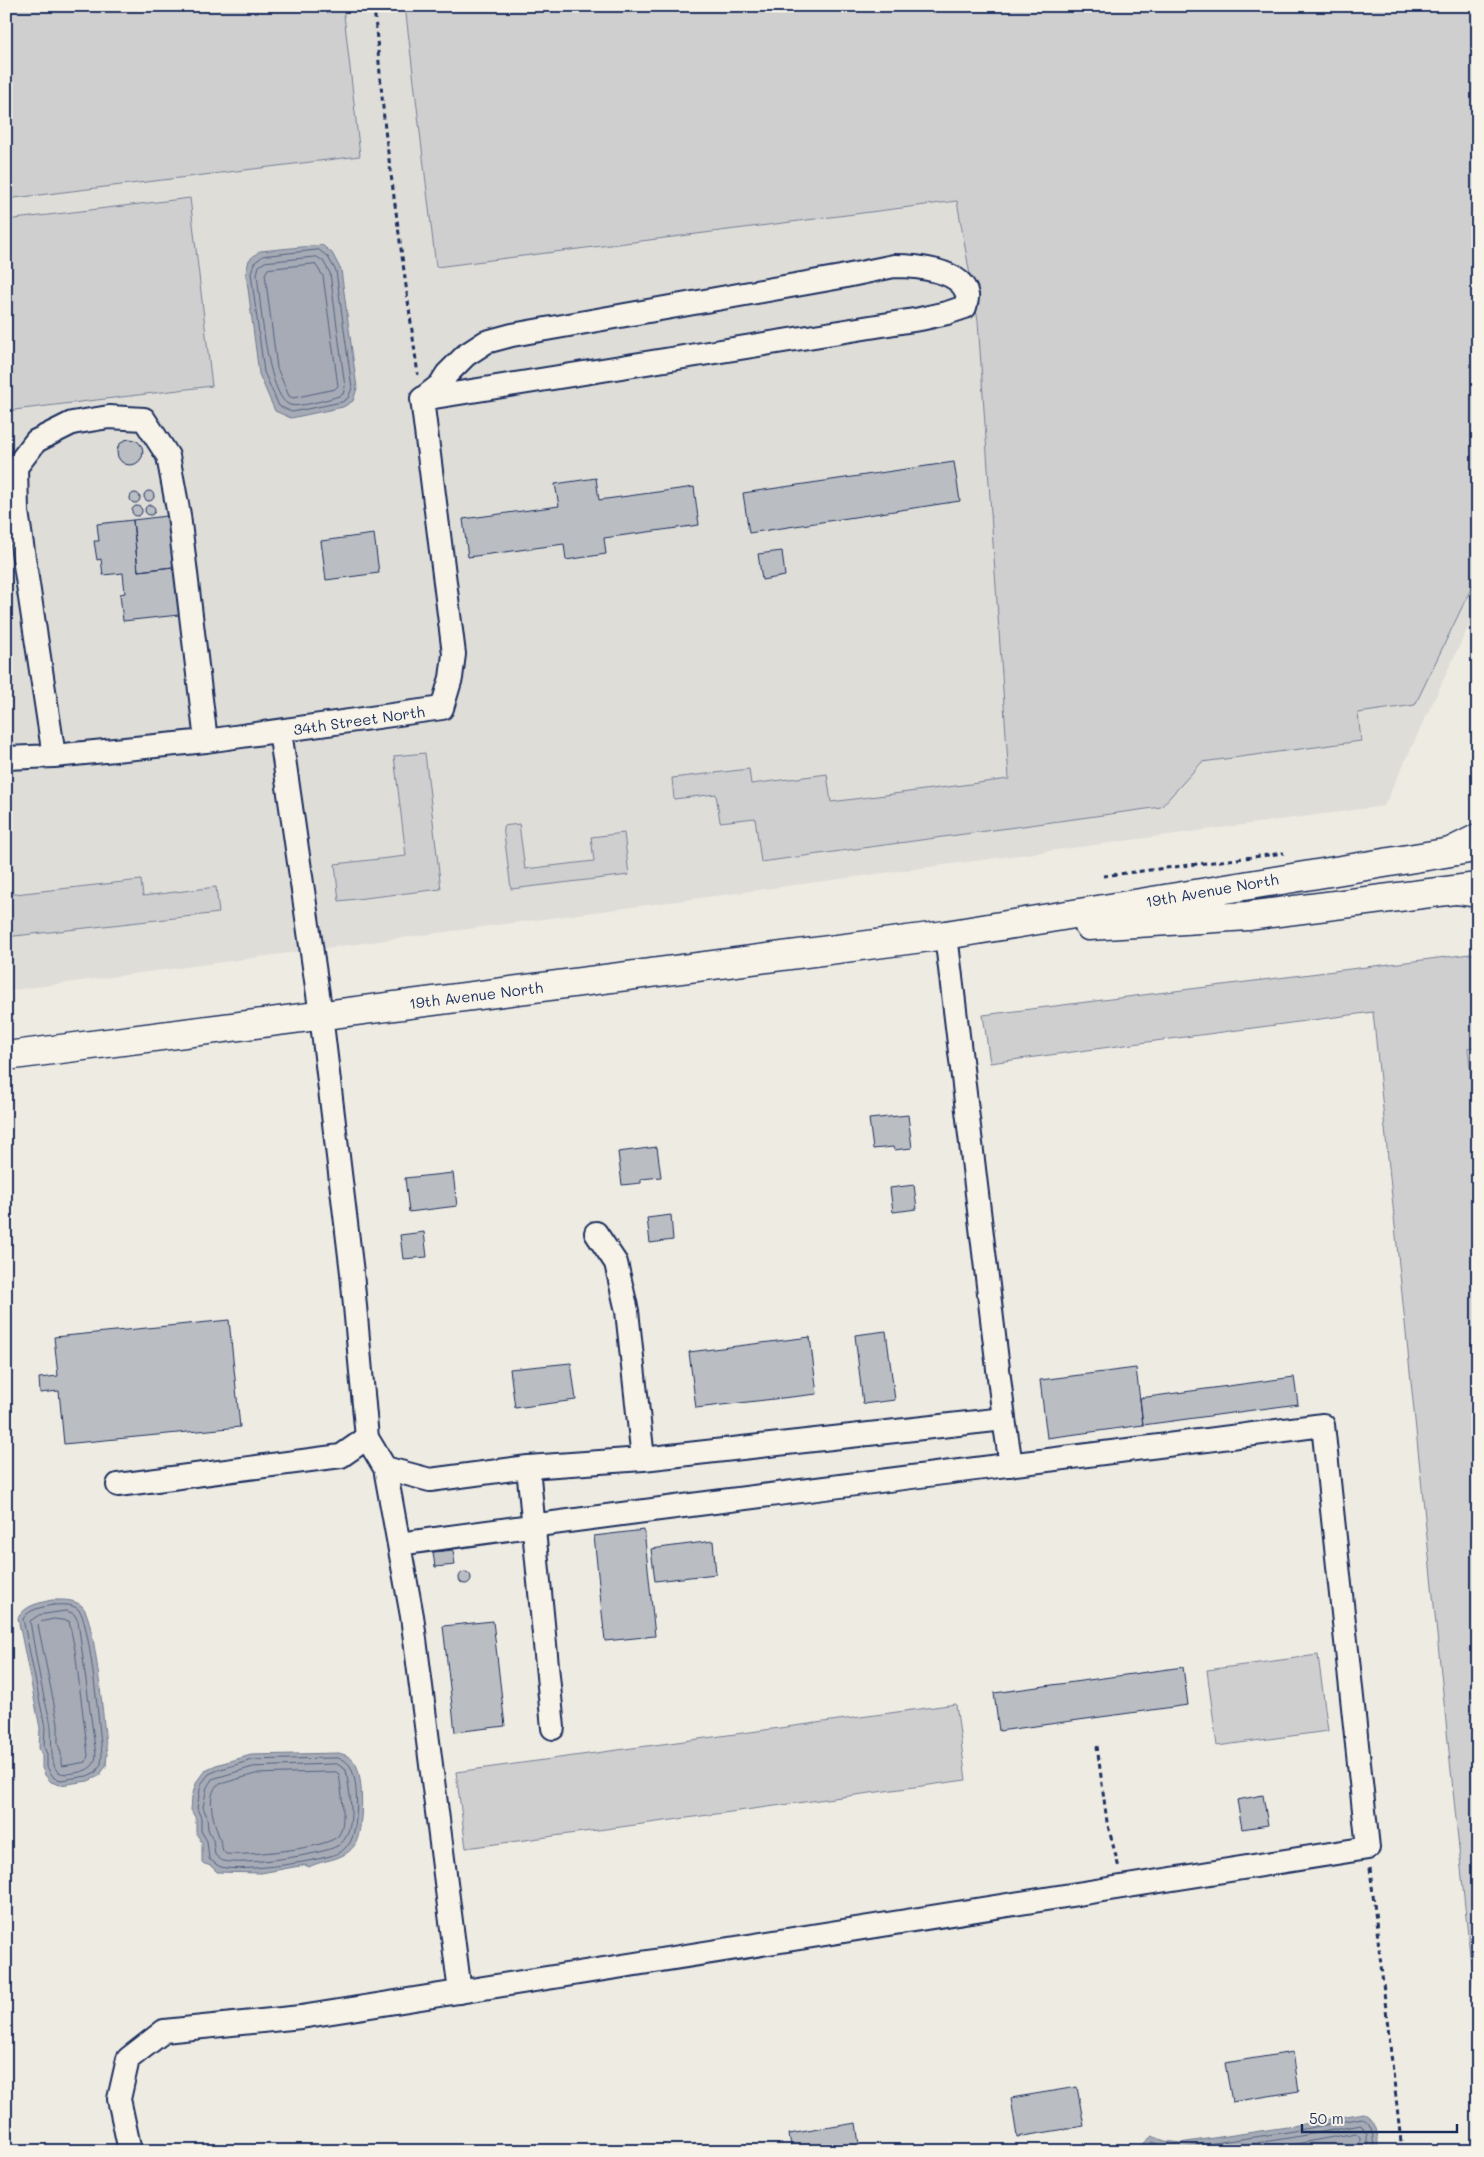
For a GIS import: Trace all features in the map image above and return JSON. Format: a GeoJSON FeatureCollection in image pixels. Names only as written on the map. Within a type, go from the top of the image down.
{"type":"FeatureCollection","features":[{"type":"Feature","properties":{"kind":"main road","name":"19th Avenue North"},"geometry":{"type":"LineString","coordinates":[[6,1056],[946,935],[1465,849],[1478,838]]}},
{"type":"Feature","properties":{"kind":"main road","name":"19th Avenue North"},"geometry":{"type":"LineString","coordinates":[[946,935],[1248,916],[1471,890]]}},
{"type":"Feature","properties":{"kind":"street"},"geometry":{"type":"LineString","coordinates":[[894,266],[918,266],[940,272],[962,283],[967,296],[965,307],[920,319],[422,399],[440,385],[447,374],[466,355],[486,342],[512,335],[894,266]]}},
{"type":"Feature","properties":{"kind":"street","name":"34th Street North"},"geometry":{"type":"LineString","coordinates":[[367,1438],[352,1273],[320,1015],[280,731],[442,708],[451,678],[454,654],[422,399]]}},
{"type":"Feature","properties":{"kind":"street"},"geometry":{"type":"LineString","coordinates":[[54,756],[17,512],[16,467],[36,441],[72,423],[109,417],[144,419],[168,456],[179,515],[206,741]]}},
{"type":"Feature","properties":{"kind":"street"},"geometry":{"type":"LineString","coordinates":[[6,758],[54,756],[206,741],[280,731]]}},
{"type":"Feature","properties":{"kind":"street"},"geometry":{"type":"LineString","coordinates":[[946,935],[1011,1465]]}},
{"type":"Feature","properties":{"kind":"street"},"geometry":{"type":"LineString","coordinates":[[596,1233],[616,1263],[627,1311],[643,1459]]}},
{"type":"Feature","properties":{"kind":"street"},"geometry":{"type":"LineString","coordinates":[[385,1468],[430,1480],[528,1467],[643,1459],[1004,1418]]}},
{"type":"Feature","properties":{"kind":"street"},"geometry":{"type":"LineString","coordinates":[[130,2151],[119,2099],[128,2059],[164,2032],[302,2017],[1368,1848],[1323,1425],[634,1511],[399,1544]]}},
{"type":"Feature","properties":{"kind":"street"},"geometry":{"type":"LineString","coordinates":[[118,1485],[341,1456],[367,1438],[385,1468],[412,1616],[460,1992]]}},
{"type":"Feature","properties":{"kind":"street"},"geometry":{"type":"LineString","coordinates":[[528,1467],[553,1728]]}},
{"type":"Feature","properties":{"kind":"path"},"geometry":{"type":"LineString","coordinates":[[374,6],[385,130],[422,399]]}},
{"type":"Feature","properties":{"kind":"path"},"geometry":{"type":"LineString","coordinates":[[1103,876],[1286,853]]}},
{"type":"Feature","properties":{"kind":"path"},"geometry":{"type":"LineString","coordinates":[[1097,1746],[1106,1822],[1123,1886]]}},
{"type":"Feature","properties":{"kind":"path"},"geometry":{"type":"LineString","coordinates":[[1368,1848],[1402,2151]]}},
{"type":"Feature","properties":{"kind":"shaded area"},"geometry":{"type":"Polygon","coordinates":[[[6,6],[1478,6],[1478,606],[1384,806],[6,991],[6,6]]]}},
{"type":"Feature","properties":{"kind":"shaded area"},"geometry":{"type":"Polygon","coordinates":[[[6,6],[343,6],[360,156],[6,199],[6,6]]]}},
{"type":"Feature","properties":{"kind":"shaded area"},"geometry":{"type":"Polygon","coordinates":[[[405,6],[1478,6],[1478,574],[1415,705],[1358,713],[1361,741],[1202,762],[1161,807],[761,862],[755,818],[720,822],[716,794],[674,799],[672,778],[749,769],[751,784],[827,774],[831,802],[1009,779],[978,321],[957,201],[436,267],[405,6]]]}},
{"type":"Feature","properties":{"kind":"shaded area"},"geometry":{"type":"Polygon","coordinates":[[[190,198],[212,386],[6,411],[6,220],[190,198]]]}},
{"type":"Feature","properties":{"kind":"shaded area"},"geometry":{"type":"Polygon","coordinates":[[[425,753],[441,889],[339,901],[335,864],[406,856],[394,756],[425,753]]]}},
{"type":"Feature","properties":{"kind":"shaded area"},"geometry":{"type":"Polygon","coordinates":[[[519,824],[525,869],[594,861],[591,837],[624,833],[629,875],[511,889],[503,826],[519,824]]]}},
{"type":"Feature","properties":{"kind":"shaded area"},"geometry":{"type":"Polygon","coordinates":[[[141,880],[143,896],[216,887],[219,913],[6,937],[6,895],[141,880]]]}},
{"type":"Feature","properties":{"kind":"shaded area"},"geometry":{"type":"Polygon","coordinates":[[[1478,953],[1478,1047],[1468,1048],[1478,1141],[1478,2033],[1373,1012],[990,1063],[983,1015],[1478,953]]]}},
{"type":"Feature","properties":{"kind":"shaded area"},"geometry":{"type":"Polygon","coordinates":[[[1318,1655],[1328,1731],[1217,1746],[1207,1670],[1318,1655]]]}},
{"type":"Feature","properties":{"kind":"shaded area"},"geometry":{"type":"Polygon","coordinates":[[[956,1704],[966,1780],[466,1848],[456,1772],[956,1704]]]}},
{"type":"Feature","properties":{"kind":"water"},"geometry":{"type":"Polygon","coordinates":[[[322,245],[332,253],[341,270],[357,388],[353,401],[343,407],[291,418],[275,411],[259,374],[246,273],[249,260],[260,251],[322,245]]]}},
{"type":"Feature","properties":{"kind":"water"},"geometry":{"type":"Polygon","coordinates":[[[52,1600],[75,1602],[82,1606],[87,1615],[95,1652],[107,1754],[106,1766],[99,1776],[88,1781],[60,1785],[51,1782],[42,1768],[42,1756],[39,1748],[40,1728],[18,1618],[28,1607],[52,1600]]]}},
{"type":"Feature","properties":{"kind":"water"},"geometry":{"type":"Polygon","coordinates":[[[339,1753],[348,1756],[355,1763],[360,1780],[362,1804],[360,1829],[354,1846],[350,1851],[339,1857],[309,1867],[305,1865],[261,1873],[217,1872],[211,1866],[202,1863],[202,1843],[196,1832],[196,1819],[191,1810],[192,1796],[197,1781],[205,1770],[251,1755],[339,1753]]]}},
{"type":"Feature","properties":{"kind":"water"},"geometry":{"type":"Polygon","coordinates":[[[1363,2113],[1372,2120],[1376,2129],[1378,2151],[1129,2151],[1142,2145],[1152,2136],[1165,2141],[1180,2143],[1287,2127],[1363,2113]]]}},
{"type":"Feature","properties":{"kind":"building"},"geometry":{"type":"Polygon","coordinates":[[[130,439],[139,443],[143,452],[139,461],[130,465],[121,461],[117,452],[121,443],[130,439]]]}},
{"type":"Feature","properties":{"kind":"building"},"geometry":{"type":"Polygon","coordinates":[[[954,462],[960,501],[749,533],[743,493],[954,462]]]}},
{"type":"Feature","properties":{"kind":"building"},"geometry":{"type":"Polygon","coordinates":[[[596,478],[599,500],[694,487],[699,525],[604,538],[606,554],[566,560],[564,544],[468,557],[463,519],[559,506],[555,484],[596,478]]]}},
{"type":"Feature","properties":{"kind":"building"},"geometry":{"type":"Polygon","coordinates":[[[147,491],[151,491],[154,496],[153,500],[147,501],[144,498],[144,494],[147,491]]]}},
{"type":"Feature","properties":{"kind":"building"},"geometry":{"type":"Polygon","coordinates":[[[133,493],[137,493],[140,498],[139,502],[133,503],[130,500],[130,496],[133,493]]]}},
{"type":"Feature","properties":{"kind":"building"},"geometry":{"type":"Polygon","coordinates":[[[148,505],[152,505],[155,510],[154,514],[148,515],[145,512],[145,508],[148,505]]]}},
{"type":"Feature","properties":{"kind":"building"},"geometry":{"type":"Polygon","coordinates":[[[135,506],[139,506],[142,511],[141,515],[135,516],[132,513],[132,509],[135,506]]]}},
{"type":"Feature","properties":{"kind":"building"},"geometry":{"type":"Polygon","coordinates":[[[184,514],[190,565],[138,571],[133,520],[184,514]]]}},
{"type":"Feature","properties":{"kind":"building"},"geometry":{"type":"Polygon","coordinates":[[[133,520],[138,571],[173,567],[179,615],[123,621],[120,594],[125,593],[123,573],[103,575],[101,559],[97,560],[94,541],[99,541],[97,524],[133,520]]]}},
{"type":"Feature","properties":{"kind":"building"},"geometry":{"type":"Polygon","coordinates":[[[374,534],[379,573],[326,580],[321,541],[374,534]]]}},
{"type":"Feature","properties":{"kind":"building"},"geometry":{"type":"Polygon","coordinates":[[[782,551],[785,576],[762,580],[758,554],[782,551]]]}},
{"type":"Feature","properties":{"kind":"building"},"geometry":{"type":"Polygon","coordinates":[[[908,1115],[912,1148],[894,1150],[893,1147],[873,1149],[869,1119],[908,1115]]]}},
{"type":"Feature","properties":{"kind":"building"},"geometry":{"type":"Polygon","coordinates":[[[657,1147],[661,1177],[641,1179],[641,1183],[622,1185],[618,1152],[657,1147]]]}},
{"type":"Feature","properties":{"kind":"building"},"geometry":{"type":"Polygon","coordinates":[[[453,1173],[457,1206],[409,1212],[405,1178],[453,1173]]]}},
{"type":"Feature","properties":{"kind":"building"},"geometry":{"type":"Polygon","coordinates":[[[914,1185],[917,1209],[893,1212],[890,1188],[914,1185]]]}},
{"type":"Feature","properties":{"kind":"building"},"geometry":{"type":"Polygon","coordinates":[[[671,1215],[673,1240],[650,1243],[647,1218],[671,1215]]]}},
{"type":"Feature","properties":{"kind":"building"},"geometry":{"type":"Polygon","coordinates":[[[424,1232],[427,1257],[403,1259],[400,1235],[424,1232]]]}},
{"type":"Feature","properties":{"kind":"building"},"geometry":{"type":"Polygon","coordinates":[[[229,1320],[240,1427],[64,1444],[59,1391],[40,1393],[39,1378],[58,1376],[54,1337],[229,1320]]]}},
{"type":"Feature","properties":{"kind":"building"},"geometry":{"type":"Polygon","coordinates":[[[886,1331],[895,1400],[863,1404],[855,1335],[886,1331]]]}},
{"type":"Feature","properties":{"kind":"building"},"geometry":{"type":"Polygon","coordinates":[[[810,1337],[817,1394],[696,1408],[689,1352],[810,1337]]]}},
{"type":"Feature","properties":{"kind":"building"},"geometry":{"type":"Polygon","coordinates":[[[571,1363],[576,1400],[515,1408],[510,1369],[571,1363]]]}},
{"type":"Feature","properties":{"kind":"building"},"geometry":{"type":"Polygon","coordinates":[[[1136,1368],[1143,1425],[1047,1438],[1040,1380],[1136,1368]]]}},
{"type":"Feature","properties":{"kind":"building"},"geometry":{"type":"Polygon","coordinates":[[[1294,1377],[1298,1404],[1143,1425],[1140,1398],[1294,1377]]]}},
{"type":"Feature","properties":{"kind":"building"},"geometry":{"type":"Polygon","coordinates":[[[644,1530],[655,1636],[605,1641],[594,1536],[644,1530]]]}},
{"type":"Feature","properties":{"kind":"building"},"geometry":{"type":"Polygon","coordinates":[[[713,1541],[716,1574],[655,1581],[651,1549],[713,1541]]]}},
{"type":"Feature","properties":{"kind":"building"},"geometry":{"type":"Polygon","coordinates":[[[453,1550],[455,1565],[435,1567],[433,1552],[453,1550]]]}},
{"type":"Feature","properties":{"kind":"building"},"geometry":{"type":"Polygon","coordinates":[[[465,1572],[471,1578],[465,1584],[459,1578],[465,1572]]]}},
{"type":"Feature","properties":{"kind":"building"},"geometry":{"type":"Polygon","coordinates":[[[493,1621],[505,1726],[455,1732],[443,1626],[493,1621]]]}},
{"type":"Feature","properties":{"kind":"building"},"geometry":{"type":"Polygon","coordinates":[[[1183,1667],[1188,1705],[999,1731],[994,1693],[1183,1667]]]}},
{"type":"Feature","properties":{"kind":"building"},"geometry":{"type":"Polygon","coordinates":[[[1263,1795],[1268,1825],[1242,1829],[1237,1800],[1263,1795]]]}},
{"type":"Feature","properties":{"kind":"building"},"geometry":{"type":"Polygon","coordinates":[[[1293,2052],[1299,2091],[1232,2102],[1225,2063],[1293,2052]]]}},
{"type":"Feature","properties":{"kind":"building"},"geometry":{"type":"Polygon","coordinates":[[[1077,2087],[1084,2126],[1017,2137],[1011,2098],[1077,2087]]]}},
{"type":"Feature","properties":{"kind":"building"},"geometry":{"type":"Polygon","coordinates":[[[856,2123],[860,2151],[792,2151],[789,2134],[856,2123]]]}}]}
